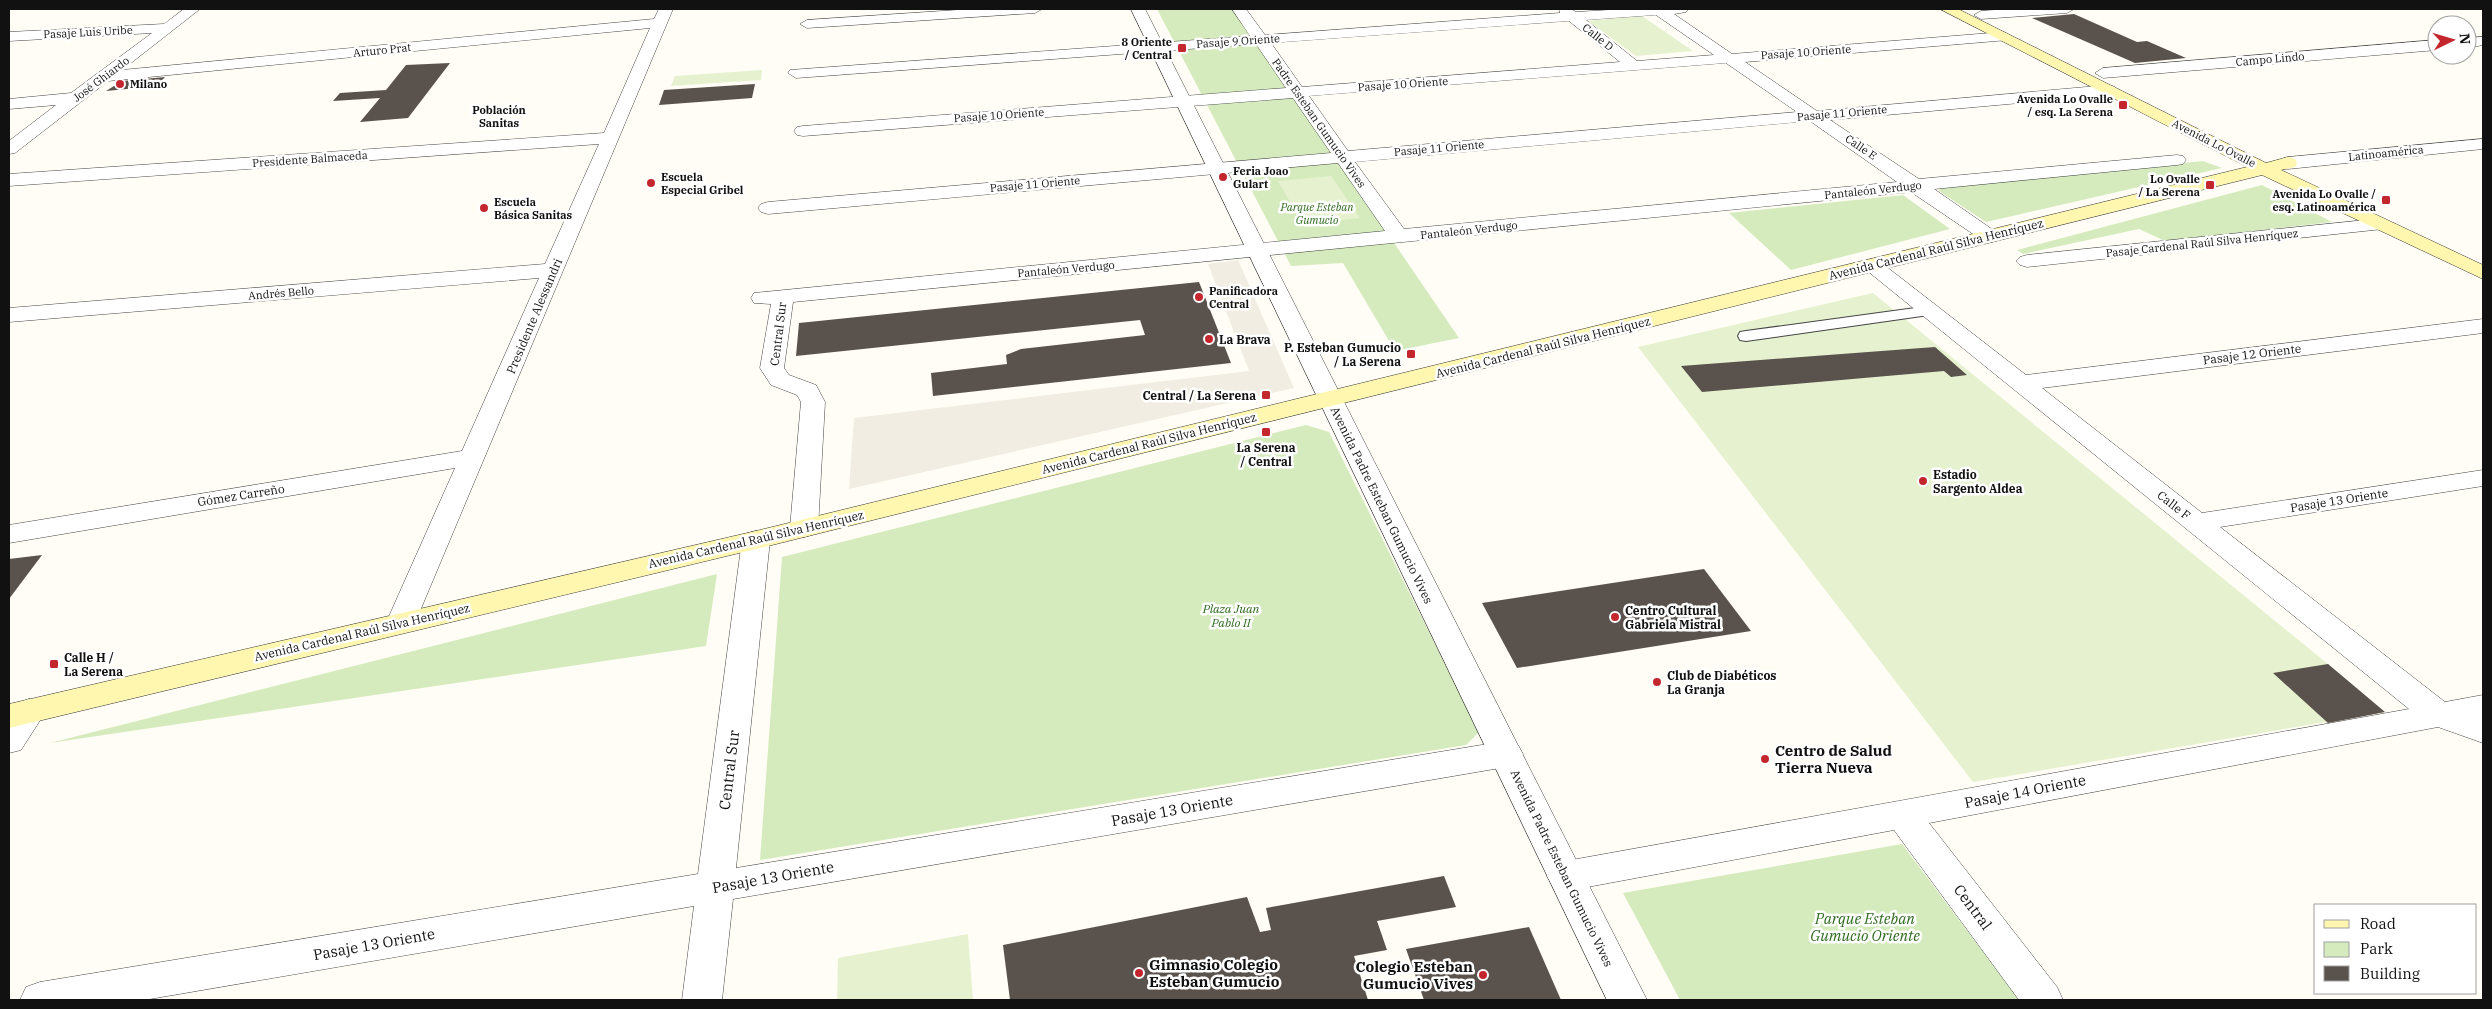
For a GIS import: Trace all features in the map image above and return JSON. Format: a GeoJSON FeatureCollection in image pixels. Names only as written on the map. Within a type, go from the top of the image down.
{"type":"FeatureCollection","features":[{"type":"Feature","properties":{"kind":"main road","name":"Avenida Lo Ovalle"},"geometry":{"type":"LineString","coordinates":[[1947,9],[2003,37],[2235,137]]}},
{"type":"Feature","properties":{"kind":"main road","name":"Avenida Lo Ovalle"},"geometry":{"type":"LineString","coordinates":[[1974,12],[2106,81],[2261,158],[2376,225],[2483,273]]}},
{"type":"Feature","properties":{"kind":"main road","name":"Avenida Cardenal Raúl Silva Henríquez"},"geometry":{"type":"LineString","coordinates":[[19,713],[756,540],[1872,265],[1989,236],[2261,158],[2288,163]]}},
{"type":"Feature","properties":{"kind":"main road"},"geometry":{"type":"LineString","coordinates":[[2288,163],[2407,223],[2483,257]]}},
{"type":"Feature","properties":{"kind":"street","name":"José Ghiardo"},"geometry":{"type":"LineString","coordinates":[[10,147],[193,9]]}},
{"type":"Feature","properties":{"kind":"street"},"geometry":{"type":"LineString","coordinates":[[806,24],[1035,9]]}},
{"type":"Feature","properties":{"kind":"street","name":"Avenida Padre Esteban Gumucio Vives"},"geometry":{"type":"LineString","coordinates":[[1138,9],[1627,1000]]}},
{"type":"Feature","properties":{"kind":"street","name":"Padre Esteban Gumucio Vives"},"geometry":{"type":"LineString","coordinates":[[1239,9],[1399,237]]}},
{"type":"Feature","properties":{"kind":"street","name":"Pasaje 9 Oriente"},"geometry":{"type":"LineString","coordinates":[[796,73],[1260,39],[1566,13],[1681,9]]}},
{"type":"Feature","properties":{"kind":"street"},"geometry":{"type":"LineString","coordinates":[[1974,12],[2067,9]]}},
{"type":"Feature","properties":{"kind":"street","name":"Calle E"},"geometry":{"type":"LineString","coordinates":[[1658,10],[1989,236]]}},
{"type":"Feature","properties":{"kind":"street","name":"Calle D"},"geometry":{"type":"LineString","coordinates":[[1566,13],[1634,66]]}},
{"type":"Feature","properties":{"kind":"street","name":"Arturo Prat"},"geometry":{"type":"LineString","coordinates":[[104,77],[663,16]]}},
{"type":"Feature","properties":{"kind":"street","name":"Presidente Alessandri"},"geometry":{"type":"LineString","coordinates":[[401,623],[663,16]]}},
{"type":"Feature","properties":{"kind":"street","name":"Pasaje Luis Uribe"},"geometry":{"type":"LineString","coordinates":[[9,36],[168,28]]}},
{"type":"Feature","properties":{"kind":"street","name":"Pasaje 10 Oriente"},"geometry":{"type":"LineString","coordinates":[[803,130],[2003,37]]}},
{"type":"Feature","properties":{"kind":"street","name":"Campo Lindo"},"geometry":{"type":"LineString","coordinates":[[2106,81],[2427,46]]}},
{"type":"Feature","properties":{"kind":"street","name":"Pasaje 11 Oriente"},"geometry":{"type":"LineString","coordinates":[[768,208],[1814,116],[2106,81]]}},
{"type":"Feature","properties":{"kind":"street"},"geometry":{"type":"LineString","coordinates":[[9,104],[77,98]]}},
{"type":"Feature","properties":{"kind":"street","name":"Presidente Balmaceda"},"geometry":{"type":"LineString","coordinates":[[9,180],[610,138]]}},
{"type":"Feature","properties":{"kind":"street","name":"Latinoamérica"},"geometry":{"type":"LineString","coordinates":[[2288,163],[2483,144]]}},
{"type":"Feature","properties":{"kind":"street","name":"Pantaleón Verdugo"},"geometry":{"type":"LineString","coordinates":[[772,297],[2177,160]]}},
{"type":"Feature","properties":{"kind":"street","name":"Pasaje Cardenal Raúl Silva Henríquez"},"geometry":{"type":"LineString","coordinates":[[2027,261],[2376,225]]}},
{"type":"Feature","properties":{"kind":"street","name":"Calle F"},"geometry":{"type":"LineString","coordinates":[[1872,265],[2439,715],[2483,731]]}},
{"type":"Feature","properties":{"kind":"street","name":"Andrés Bello"},"geometry":{"type":"LineString","coordinates":[[9,314],[553,270]]}},
{"type":"Feature","properties":{"kind":"street","name":"Central Sur"},"geometry":{"type":"LineString","coordinates":[[772,297],[772,368],[780,380],[807,390],[813,402],[804,528]]}},
{"type":"Feature","properties":{"kind":"street","name":"Pasaje 12 Oriente"},"geometry":{"type":"LineString","coordinates":[[2020,383],[2483,326]]}},
{"type":"Feature","properties":{"kind":"street","name":"Gómez Carreño"},"geometry":{"type":"LineString","coordinates":[[9,534],[473,457]]}},
{"type":"Feature","properties":{"kind":"street","name":"Pasaje 13 Oriente"},"geometry":{"type":"LineString","coordinates":[[2196,522],[2483,478]]}},
{"type":"Feature","properties":{"kind":"street","name":"Central Sur"},"geometry":{"type":"LineString","coordinates":[[702,1000],[756,540]]}},
{"type":"Feature","properties":{"kind":"street","name":"Pasaje 14 Oriente"},"geometry":{"type":"LineString","coordinates":[[1566,876],[2483,707]]}},
{"type":"Feature","properties":{"kind":"street"},"geometry":{"type":"LineString","coordinates":[[9,741],[19,713]]}},
{"type":"Feature","properties":{"kind":"street","name":"Pasaje 13 Oriente"},"geometry":{"type":"LineString","coordinates":[[40,1000],[1506,754]]}},
{"type":"Feature","properties":{"kind":"street","name":"Central"},"geometry":{"type":"LineString","coordinates":[[1902,814],[2044,1000]]}},
{"type":"Feature","properties":{"kind":"lane"},"geometry":{"type":"LineString","coordinates":[[1746,336],[1930,311]]}},
{"type":"Feature","properties":{"kind":"green space","name":"Parque Esteban Gumucio"},"geometry":{"type":"Polygon","coordinates":[[[1157,9],[1234,9],[1459,338],[1395,351],[1343,263],[1291,266],[1157,9]]]}},
{"type":"Feature","properties":{"kind":"green space"},"geometry":{"type":"Polygon","coordinates":[[[1642,16],[1693,51],[1636,56],[1588,21],[1642,16]]]}},
{"type":"Feature","properties":{"kind":"green space"},"geometry":{"type":"Polygon","coordinates":[[[762,70],[761,80],[671,86],[675,76],[762,70]]]}},
{"type":"Feature","properties":{"kind":"green space"},"geometry":{"type":"Polygon","coordinates":[[[2203,161],[2222,168],[1986,222],[1939,191],[1940,188],[2203,161]]]}},
{"type":"Feature","properties":{"kind":"green space"},"geometry":{"type":"Polygon","coordinates":[[[1331,176],[1360,218],[1303,224],[1278,181],[1331,176]]]}},
{"type":"Feature","properties":{"kind":"green space"},"geometry":{"type":"Polygon","coordinates":[[[2262,185],[2332,222],[2165,241],[2139,229],[2023,254],[2017,250],[2262,185]]]}},
{"type":"Feature","properties":{"kind":"green space"},"geometry":{"type":"Polygon","coordinates":[[[1903,195],[1950,229],[1791,270],[1729,213],[1903,195]]]}},
{"type":"Feature","properties":{"kind":"green space","name":"Estadio Sargento Aldea"},"geometry":{"type":"Polygon","coordinates":[[[1873,293],[2385,712],[1973,782],[1638,347],[1873,293]]]}},
{"type":"Feature","properties":{"kind":"green space","name":"Plaza Juan Pablo II"},"geometry":{"type":"Polygon","coordinates":[[[1306,425],[1329,432],[1479,732],[1466,745],[760,860],[782,557],[1306,425]]]}},
{"type":"Feature","properties":{"kind":"green space"},"geometry":{"type":"Polygon","coordinates":[[[717,574],[706,646],[50,743],[717,574]]]}},
{"type":"Feature","properties":{"kind":"green space","name":"Parque Esteban Gumucio Oriente"},"geometry":{"type":"Polygon","coordinates":[[[1902,844],[2019,1000],[1680,1000],[1623,893],[1902,844]]]}},
{"type":"Feature","properties":{"kind":"green space"},"geometry":{"type":"Polygon","coordinates":[[[968,934],[973,1000],[837,1000],[838,958],[968,934]]]}},
{"type":"Feature","properties":{"kind":"shaded area"},"geometry":{"type":"Polygon","coordinates":[[[1238,260],[1294,388],[849,489],[854,418],[1249,371],[1208,264],[1238,260]]]}},
{"type":"Feature","properties":{"kind":"building"},"geometry":{"type":"Polygon","coordinates":[[[2074,14],[2137,42],[2147,41],[2186,58],[2135,63],[2032,18],[2074,14]]]}},
{"type":"Feature","properties":{"kind":"building"},"geometry":{"type":"Polygon","coordinates":[[[450,63],[408,118],[360,122],[380,98],[333,101],[340,93],[386,90],[406,65],[450,63]]]}},
{"type":"Feature","properties":{"kind":"building"},"geometry":{"type":"Polygon","coordinates":[[[165,77],[157,86],[106,91],[122,81],[165,77]]]}},
{"type":"Feature","properties":{"kind":"building"},"geometry":{"type":"Polygon","coordinates":[[[755,84],[752,98],[659,105],[664,90],[755,84]]]}},
{"type":"Feature","properties":{"kind":"building"},"geometry":{"type":"Polygon","coordinates":[[[1199,282],[1231,363],[933,396],[931,373],[1007,364],[1006,355],[1021,349],[1145,335],[1140,320],[796,356],[799,323],[1199,282]]]}},
{"type":"Feature","properties":{"kind":"building"},"geometry":{"type":"Polygon","coordinates":[[[1935,347],[1967,375],[1951,377],[1944,371],[1702,392],[1681,366],[1935,347]]]}},
{"type":"Feature","properties":{"kind":"building"},"geometry":{"type":"Polygon","coordinates":[[[42,555],[9,599],[9,559],[42,555]]]}},
{"type":"Feature","properties":{"kind":"building","name":"Centro Cultural Gabriela Mistral"},"geometry":{"type":"Polygon","coordinates":[[[1704,569],[1751,631],[1517,668],[1482,603],[1704,569]]]}},
{"type":"Feature","properties":{"kind":"building"},"geometry":{"type":"Polygon","coordinates":[[[2328,664],[2385,712],[2328,723],[2273,673],[2328,664]]]}},
{"type":"Feature","properties":{"kind":"building","name":"Gimnasio Colegio Esteban Gumucio"},"geometry":{"type":"Polygon","coordinates":[[[1444,876],[1456,907],[1377,921],[1387,950],[1354,956],[1368,1000],[1010,1000],[1003,945],[1247,897],[1260,932],[1271,930],[1266,908],[1444,876]]]}},
{"type":"Feature","properties":{"kind":"building","name":"Colegio Esteban Gumucio Vives"},"geometry":{"type":"Polygon","coordinates":[[[1529,927],[1561,1000],[1424,1000],[1406,949],[1529,927]]]}},
{"type":"Feature","properties":{"kind":"place","name":"8 Oriente / Central"},"geometry":{"type":"Point","coordinates":[1182,48]}},
{"type":"Feature","properties":{"kind":"place","name":"Milano"},"geometry":{"type":"Point","coordinates":[120,84]}},
{"type":"Feature","properties":{"kind":"place","name":"Avenida Lo Ovalle / esq. La Serena"},"geometry":{"type":"Point","coordinates":[2123,105]}},
{"type":"Feature","properties":{"kind":"place","name":"Feria Joao Gulart"},"geometry":{"type":"Point","coordinates":[1223,177]}},
{"type":"Feature","properties":{"kind":"place","name":"Escuela Especial Gribel"},"geometry":{"type":"Point","coordinates":[651,183]}},
{"type":"Feature","properties":{"kind":"place","name":"Lo Ovalle / La Serena"},"geometry":{"type":"Point","coordinates":[2210,185]}},
{"type":"Feature","properties":{"kind":"place","name":"Avenida Lo Ovalle / esq. Latinoamérica"},"geometry":{"type":"Point","coordinates":[2386,200]}},
{"type":"Feature","properties":{"kind":"place","name":"Escuela Básica Sanitas"},"geometry":{"type":"Point","coordinates":[484,208]}},
{"type":"Feature","properties":{"kind":"place","name":"Panificadora Central"},"geometry":{"type":"Point","coordinates":[1199,297]}},
{"type":"Feature","properties":{"kind":"place","name":"La Brava"},"geometry":{"type":"Point","coordinates":[1209,339]}},
{"type":"Feature","properties":{"kind":"place","name":"P. Esteban Gumucio / La Serena"},"geometry":{"type":"Point","coordinates":[1411,354]}},
{"type":"Feature","properties":{"kind":"place","name":"Central / La Serena"},"geometry":{"type":"Point","coordinates":[1266,395]}},
{"type":"Feature","properties":{"kind":"place","name":"La Serena / Central"},"geometry":{"type":"Point","coordinates":[1266,432]}},
{"type":"Feature","properties":{"kind":"place","name":"Estadio Sargento Aldea"},"geometry":{"type":"Point","coordinates":[1923,481]}},
{"type":"Feature","properties":{"kind":"place","name":"Centro Cultural Gabriela Mistral"},"geometry":{"type":"Point","coordinates":[1615,617]}},
{"type":"Feature","properties":{"kind":"place","name":"Calle H / La Serena"},"geometry":{"type":"Point","coordinates":[54,664]}},
{"type":"Feature","properties":{"kind":"place","name":"Club de Diabéticos La Granja"},"geometry":{"type":"Point","coordinates":[1657,682]}},
{"type":"Feature","properties":{"kind":"place","name":"Centro de Salud Tierra Nueva"},"geometry":{"type":"Point","coordinates":[1765,759]}},
{"type":"Feature","properties":{"kind":"place","name":"Gimnasio Colegio Esteban Gumucio"},"geometry":{"type":"Point","coordinates":[1139,973]}},
{"type":"Feature","properties":{"kind":"place","name":"Colegio Esteban Gumucio Vives"},"geometry":{"type":"Point","coordinates":[1483,975]}},
{"type":"Feature","properties":{"kind":"district","name":"Población Sanitas"},"geometry":{"type":"Point","coordinates":[499,116]}}]}
